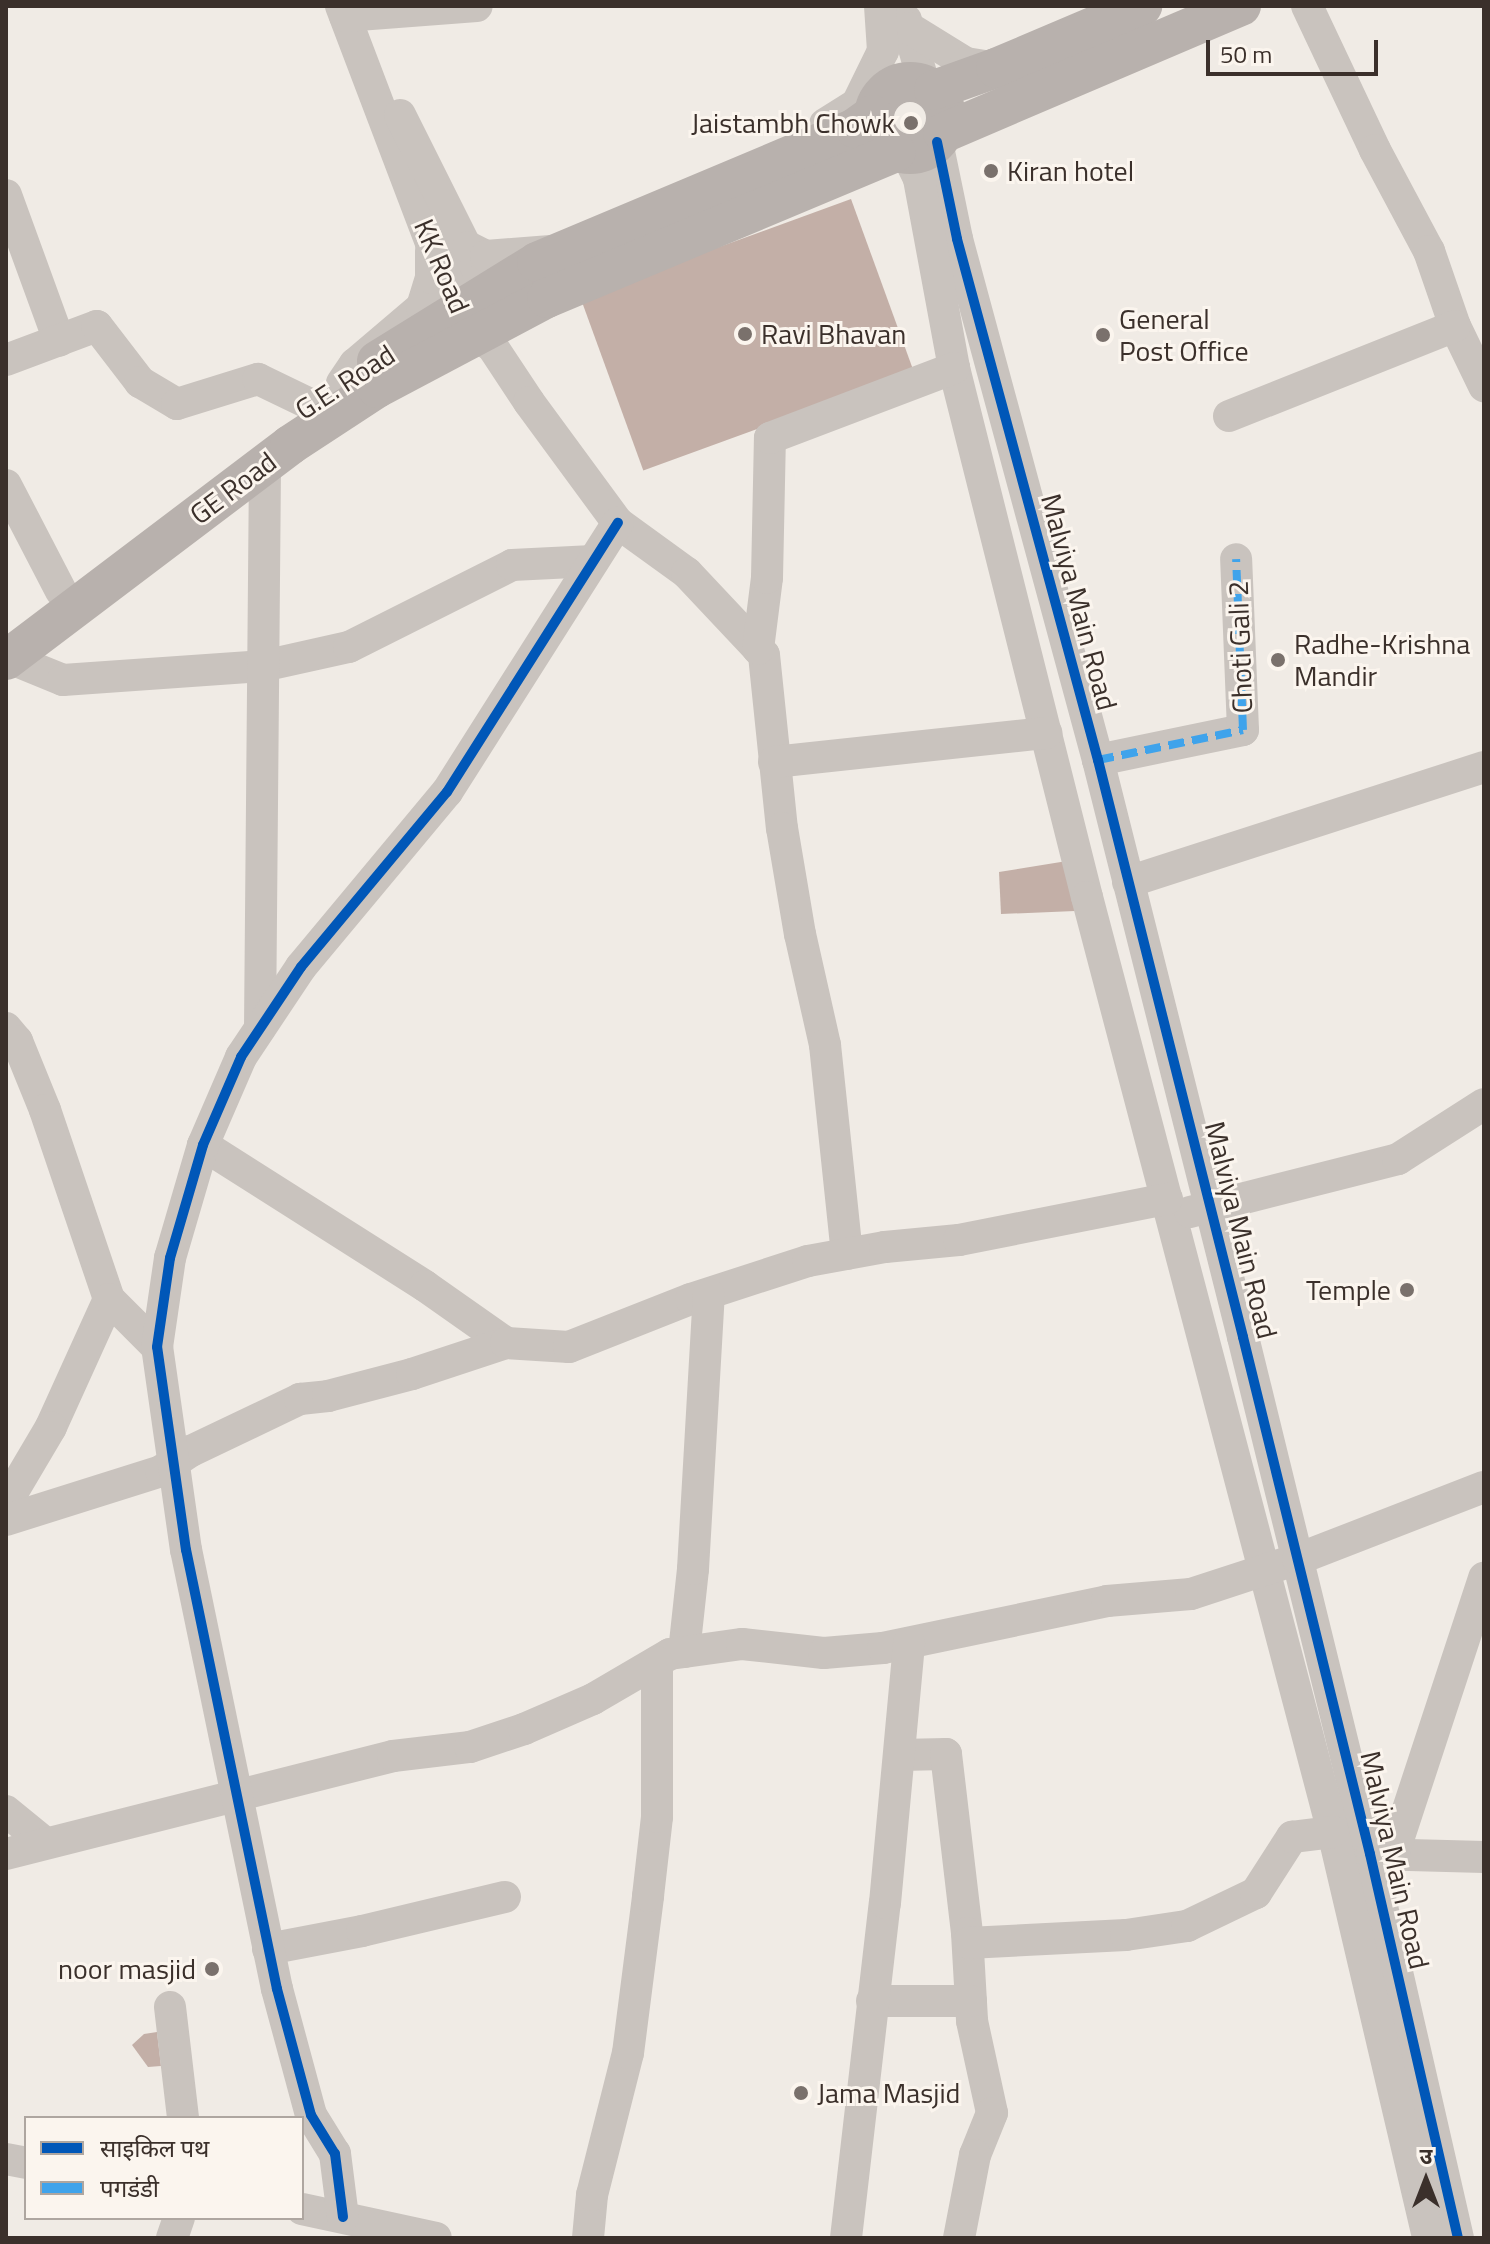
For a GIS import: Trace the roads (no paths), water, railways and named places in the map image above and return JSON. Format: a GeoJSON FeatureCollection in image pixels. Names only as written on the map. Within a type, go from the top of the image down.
{"type":"FeatureCollection","features":[{"type":"Feature","properties":{"kind":"main road"},"geometry":{"type":"LineString","coordinates":[[921,145],[878,137],[873,115],[875,104],[890,87],[901,82],[929,87],[996,68],[1141,6]]}},
{"type":"Feature","properties":{"kind":"main road"},"geometry":{"type":"LineString","coordinates":[[483,320],[921,145],[1241,6]]}},
{"type":"Feature","properties":{"kind":"main road"},"geometry":{"type":"LineString","coordinates":[[921,145],[945,110],[929,87]]}},
{"type":"Feature","properties":{"kind":"main road"},"geometry":{"type":"LineString","coordinates":[[483,320],[537,262],[855,128],[873,115]]}},
{"type":"Feature","properties":{"kind":"main road","name":"GE Road"},"geometry":{"type":"LineString","coordinates":[[7,651],[265,464],[326,403],[377,388],[483,320]]}},
{"type":"Feature","properties":{"kind":"main road","name":"G.E. Road"},"geometry":{"type":"LineString","coordinates":[[7,651],[61,591],[326,403]]}},
{"type":"Feature","properties":{"kind":"street"},"geometry":{"type":"LineString","coordinates":[[352,10],[477,6]]}},
{"type":"Feature","properties":{"kind":"street"},"geometry":{"type":"LineString","coordinates":[[731,181],[757,158],[808,134],[857,104],[883,51],[880,6]]}},
{"type":"Feature","properties":{"kind":"street"},"geometry":{"type":"LineString","coordinates":[[1307,6],[1375,150],[1429,251],[1455,326],[1484,386]]}},
{"type":"Feature","properties":{"kind":"street","name":"KK Road"},"geometry":{"type":"LineString","coordinates":[[352,10],[431,243],[483,320]]}},
{"type":"Feature","properties":{"kind":"street","name":"KK Road"},"geometry":{"type":"LineString","coordinates":[[352,10],[399,113],[468,247],[483,320]]}},
{"type":"Feature","properties":{"kind":"street"},"geometry":{"type":"LineString","coordinates":[[905,17],[966,63],[996,68]]}},
{"type":"Feature","properties":{"kind":"street"},"geometry":{"type":"LineString","coordinates":[[905,17],[929,87]]}},
{"type":"Feature","properties":{"kind":"street","name":"Malviya Main Road"},"geometry":{"type":"LineString","coordinates":[[921,145],[957,239],[1098,760],[1298,1559],[1382,1855],[1458,2238]]}},
{"type":"Feature","properties":{"kind":"street","name":"Malviya Main Road"},"geometry":{"type":"LineString","coordinates":[[921,145],[922,192],[954,368],[1261,1569],[1335,1844],[1428,2238]]}},
{"type":"Feature","properties":{"kind":"street"},"geometry":{"type":"LineString","coordinates":[[6,195],[59,341]]}},
{"type":"Feature","properties":{"kind":"street"},"geometry":{"type":"LineString","coordinates":[[6,360],[97,326],[140,382],[177,404],[258,379],[326,403],[355,364],[422,307],[431,278],[431,243]]}},
{"type":"Feature","properties":{"kind":"street"},"geometry":{"type":"LineString","coordinates":[[468,247],[486,256],[572,247]]}},
{"type":"Feature","properties":{"kind":"street"},"geometry":{"type":"LineString","coordinates":[[483,320],[529,402],[618,523],[687,573],[764,655],[774,762],[800,934],[825,1045],[847,1254]]}},
{"type":"Feature","properties":{"kind":"street"},"geometry":{"type":"LineString","coordinates":[[1229,416],[1455,326]]}},
{"type":"Feature","properties":{"kind":"street"},"geometry":{"type":"LineString","coordinates":[[758,649],[767,578],[770,438],[954,368]]}},
{"type":"Feature","properties":{"kind":"street"},"geometry":{"type":"LineString","coordinates":[[260,1028],[265,464]]}},
{"type":"Feature","properties":{"kind":"street"},"geometry":{"type":"LineString","coordinates":[[6,485],[61,591]]}},
{"type":"Feature","properties":{"kind":"street"},"geometry":{"type":"LineString","coordinates":[[343,2217],[335,2154],[311,2115],[268,1949],[186,1550],[176,1461],[157,1347],[170,1258],[203,1145],[241,1057],[301,967],[447,792],[618,523]]}},
{"type":"Feature","properties":{"kind":"street","name":"Choti Gali 2"},"geometry":{"type":"LineString","coordinates":[[1098,760],[1243,730],[1236,559]]}},
{"type":"Feature","properties":{"kind":"street"},"geometry":{"type":"LineString","coordinates":[[7,651],[63,680],[263,666],[349,647],[512,565],[593,561]]}},
{"type":"Feature","properties":{"kind":"street"},"geometry":{"type":"LineString","coordinates":[[774,762],[1046,733]]}},
{"type":"Feature","properties":{"kind":"street"},"geometry":{"type":"LineString","coordinates":[[1128,882],[1484,767]]}},
{"type":"Feature","properties":{"kind":"street"},"geometry":{"type":"LineString","coordinates":[[6,1028],[17,1041],[45,1110],[109,1299],[157,1347]]}},
{"type":"Feature","properties":{"kind":"street"},"geometry":{"type":"LineString","coordinates":[[6,1520],[161,1471],[300,1399],[328,1396],[412,1374],[506,1343],[569,1347],[709,1294],[808,1261],[1210,1205],[1337,1177],[1398,1159],[1484,1104]]}},
{"type":"Feature","properties":{"kind":"street"},"geometry":{"type":"LineString","coordinates":[[203,1145],[425,1286],[506,1343]]}},
{"type":"Feature","properties":{"kind":"street"},"geometry":{"type":"LineString","coordinates":[[588,2238],[592,2195],[628,2053],[657,1817],[709,1294]]}},
{"type":"Feature","properties":{"kind":"street"},"geometry":{"type":"LineString","coordinates":[[6,1503],[51,1427],[109,1299]]}},
{"type":"Feature","properties":{"kind":"street"},"geometry":{"type":"LineString","coordinates":[[6,1854],[393,1756],[470,1747],[593,1699],[671,1657],[742,1644],[824,1653],[909,1643],[1107,1601],[1191,1594],[1298,1559],[1484,1487]]}},
{"type":"Feature","properties":{"kind":"street"},"geometry":{"type":"LineString","coordinates":[[1382,1855],[1484,1578]]}},
{"type":"Feature","properties":{"kind":"street"},"geometry":{"type":"LineString","coordinates":[[846,2238],[900,1755],[909,1643]]}},
{"type":"Feature","properties":{"kind":"street"},"geometry":{"type":"LineString","coordinates":[[900,1755],[946,1754],[968,1943],[971,2001],[992,2113],[975,2155],[959,2238]]}},
{"type":"Feature","properties":{"kind":"street"},"geometry":{"type":"LineString","coordinates":[[6,1811],[45,1843]]}},
{"type":"Feature","properties":{"kind":"street"},"geometry":{"type":"LineString","coordinates":[[968,1943],[1126,1935],[1187,1926],[1256,1893],[1292,1837],[1382,1855],[1484,1857]]}},
{"type":"Feature","properties":{"kind":"street"},"geometry":{"type":"LineString","coordinates":[[268,1949],[362,1931],[505,1897]]}},
{"type":"Feature","properties":{"kind":"street"},"geometry":{"type":"LineString","coordinates":[[872,2001],[971,2001]]}},
{"type":"Feature","properties":{"kind":"street"},"geometry":{"type":"LineString","coordinates":[[170,2007],[183,2116]]}},
{"type":"Feature","properties":{"kind":"street"},"geometry":{"type":"LineString","coordinates":[[304,2209],[415,2236]]}},
{"type":"Feature","properties":{"kind":"place","name":"Jaistambh Chowk"},"geometry":{"type":"Point","coordinates":[911,123]}},
{"type":"Feature","properties":{"kind":"place","name":"Kiran hotel"},"geometry":{"type":"Point","coordinates":[991,171]}},
{"type":"Feature","properties":{"kind":"place","name":"Ravi Bhavan"},"geometry":{"type":"Point","coordinates":[745,334]}},
{"type":"Feature","properties":{"kind":"place","name":"General Post Office"},"geometry":{"type":"Point","coordinates":[1103,335]}},
{"type":"Feature","properties":{"kind":"place","name":"Radhe-Krishna Mandir"},"geometry":{"type":"Point","coordinates":[1278,660]}},
{"type":"Feature","properties":{"kind":"place","name":"Temple"},"geometry":{"type":"Point","coordinates":[1407,1290]}},
{"type":"Feature","properties":{"kind":"place","name":"noor masjid"},"geometry":{"type":"Point","coordinates":[212,1969]}},
{"type":"Feature","properties":{"kind":"place","name":"Jama Masjid"},"geometry":{"type":"Point","coordinates":[801,2093]}}]}
